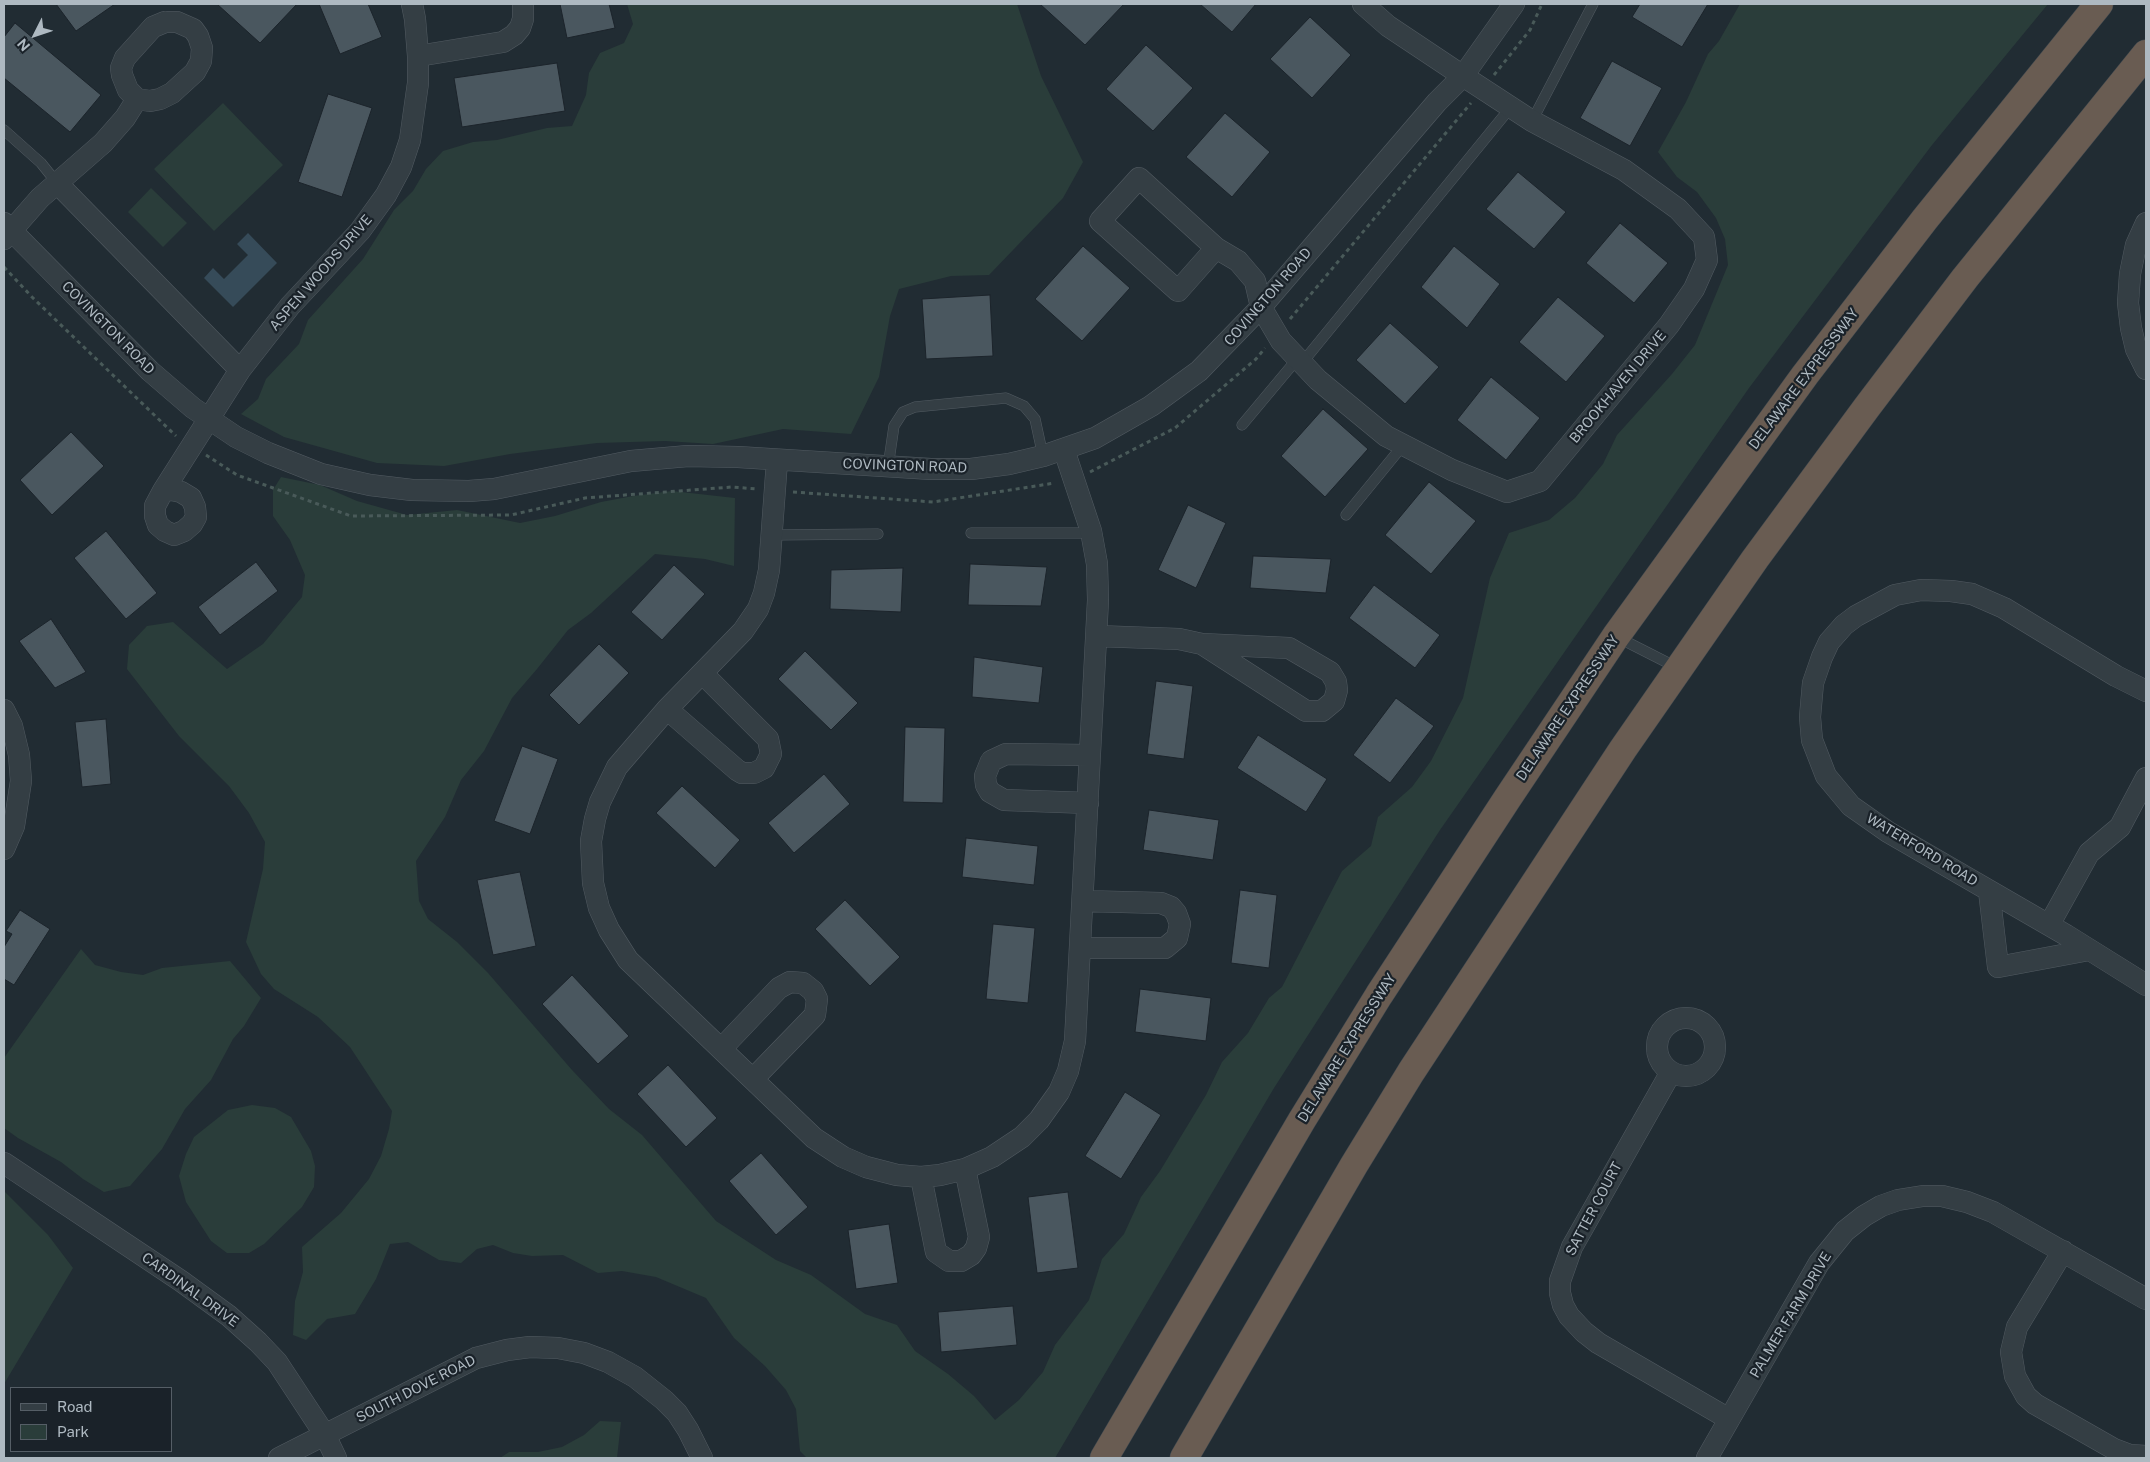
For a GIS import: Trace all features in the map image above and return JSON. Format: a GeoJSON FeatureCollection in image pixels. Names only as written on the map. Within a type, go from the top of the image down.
{"type":"FeatureCollection","features":[{"type":"Feature","properties":{"kind":"highway","name":"DELAWARE EXPRESSWAY"},"geometry":{"type":"LineString","coordinates":[[1104,1458],[1302,1120],[1364,1020],[1507,799],[1616,636],[1811,367],[1925,219],[2099,4]]}},
{"type":"Feature","properties":{"kind":"highway"},"geometry":{"type":"LineString","coordinates":[[1184,1458],[1354,1165],[1411,1072],[1542,870],[1679,668],[1755,559],[1866,407],[2060,159],[2146,54]]}},
{"type":"Feature","properties":{"kind":"street","name":"ASPEN WOODS DRIVE"},"geometry":{"type":"LineString","coordinates":[[209,420],[240,370],[290,306],[360,231],[386,195],[401,167],[410,140],[418,83],[418,56],[412,4]]}},
{"type":"Feature","properties":{"kind":"street"},"geometry":{"type":"LineString","coordinates":[[418,56],[503,42],[514,35],[520,28],[523,19],[523,4]]}},
{"type":"Feature","properties":{"kind":"street","name":"BROOKHAVEN DRIVE"},"geometry":{"type":"LineString","coordinates":[[1261,307],[1281,341],[1318,380],[1386,436],[1452,470],[1507,492],[1540,481],[1669,325],[1694,289],[1707,260],[1704,237],[1678,209],[1624,170],[1532,121],[1482,89],[1388,26],[1363,4]]}},
{"type":"Feature","properties":{"kind":"street","name":"COVINGTON ROAD"},"geometry":{"type":"LineString","coordinates":[[137,99],[113,133],[6,231],[150,371],[209,420],[236,437],[306,469],[370,485],[412,490],[469,492],[494,489],[630,461],[688,456],[888,467],[971,469],[1009,464],[1043,456],[1094,438],[1121,424],[1175,390],[1199,371],[1261,307],[1437,102],[1463,76],[1514,4]]}},
{"type":"Feature","properties":{"kind":"street"},"geometry":{"type":"LineString","coordinates":[[1216,248],[1178,291],[1100,221],[1139,178],[1216,248],[1238,260],[1256,281],[1261,307]]}},
{"type":"Feature","properties":{"kind":"street"},"geometry":{"type":"LineString","coordinates":[[57,183],[240,370]]}},
{"type":"Feature","properties":{"kind":"street"},"geometry":{"type":"LineString","coordinates":[[2146,224],[2136,246],[2130,274],[2128,303],[2136,349],[2146,369]]}},
{"type":"Feature","properties":{"kind":"street"},"geometry":{"type":"LineString","coordinates":[[164,491],[209,420]]}},
{"type":"Feature","properties":{"kind":"street"},"geometry":{"type":"LineString","coordinates":[[777,461],[769,570],[758,609],[743,631],[624,756],[600,802],[591,841],[593,883],[599,908],[609,930],[628,960],[814,1138],[843,1157],[866,1167],[897,1175],[921,1177],[966,1169],[992,1157],[1022,1137],[1039,1120],[1059,1092],[1068,1071],[1075,1041],[1097,636],[1097,564],[1091,533],[1064,450]]}},
{"type":"Feature","properties":{"kind":"street","name":"WATERFORD ROAD"},"geometry":{"type":"LineString","coordinates":[[2146,691],[2116,676],[2004,608],[1972,594],[1921,590],[1895,595],[1856,616],[1844,625],[1829,642],[1813,683],[1810,717],[1814,746],[1826,776],[1851,806],[1880,827],[2049,925],[2146,985]]}},
{"type":"Feature","properties":{"kind":"street"},"geometry":{"type":"LineString","coordinates":[[1097,636],[1179,639],[1202,644],[1289,648],[1330,672],[1336,682],[1337,690],[1334,701],[1322,711],[1306,711],[1202,644]]}},
{"type":"Feature","properties":{"kind":"street"},"geometry":{"type":"LineString","coordinates":[[667,709],[737,770],[742,773],[754,773],[764,768],[771,754],[768,739],[703,674]]}},
{"type":"Feature","properties":{"kind":"street"},"geometry":{"type":"LineString","coordinates":[[4,710],[12,726],[21,781],[14,826],[4,849]]}},
{"type":"Feature","properties":{"kind":"street"},"geometry":{"type":"LineString","coordinates":[[1088,803],[1004,800],[990,792],[986,785],[986,776],[992,761],[998,756],[1006,754],[1090,755]]}},
{"type":"Feature","properties":{"kind":"street"},"geometry":{"type":"LineString","coordinates":[[2049,925],[2089,853],[2120,827],[2146,778]]}},
{"type":"Feature","properties":{"kind":"street"},"geometry":{"type":"LineString","coordinates":[[1989,891],[1998,967],[2089,950]]}},
{"type":"Feature","properties":{"kind":"street"},"geometry":{"type":"LineString","coordinates":[[1080,948],[1165,948],[1177,938],[1180,924],[1176,913],[1171,907],[1161,902],[1083,901]]}},
{"type":"Feature","properties":{"kind":"street"},"geometry":{"type":"LineString","coordinates":[[721,1049],[779,988],[790,982],[803,984],[813,991],[817,999],[816,1015],[753,1079]]}},
{"type":"Feature","properties":{"kind":"street","name":"SATTER COURT"},"geometry":{"type":"LineString","coordinates":[[1672,1072],[1572,1247],[1563,1272],[1560,1293],[1563,1305],[1570,1316],[1584,1332],[1598,1343],[1729,1419]]}},
{"type":"Feature","properties":{"kind":"street","name":"CARDINAL DRIVE"},"geometry":{"type":"LineString","coordinates":[[4,1163],[181,1281],[229,1316],[277,1362],[325,1435],[336,1458]]}},
{"type":"Feature","properties":{"kind":"street"},"geometry":{"type":"LineString","coordinates":[[921,1177],[936,1252],[949,1261],[961,1261],[972,1255],[979,1237],[966,1169]]}},
{"type":"Feature","properties":{"kind":"street","name":"PALMER FARM DRIVE"},"geometry":{"type":"LineString","coordinates":[[1707,1458],[1819,1263],[1845,1231],[1881,1206],[1898,1200],[1923,1196],[1942,1196],[1967,1202],[1994,1212],[2146,1299]]}},
{"type":"Feature","properties":{"kind":"street"},"geometry":{"type":"LineString","coordinates":[[2063,1251],[2017,1326],[2011,1352],[2015,1376],[2026,1396],[2035,1404],[2114,1449],[2130,1455],[2146,1456]]}},
{"type":"Feature","properties":{"kind":"street","name":"SOUTH DOVE ROAD"},"geometry":{"type":"LineString","coordinates":[[278,1458],[476,1358],[507,1350],[530,1347],[558,1348],[584,1353],[608,1362],[642,1383],[677,1412],[702,1458]]}},
{"type":"Feature","properties":{"kind":"lane"},"geometry":{"type":"LineString","coordinates":[[1532,121],[1593,4]]}},
{"type":"Feature","properties":{"kind":"lane"},"geometry":{"type":"LineString","coordinates":[[1242,425],[1300,360],[1511,107]]}},
{"type":"Feature","properties":{"kind":"lane"},"geometry":{"type":"LineString","coordinates":[[4,130],[41,163],[57,183]]}},
{"type":"Feature","properties":{"kind":"lane"},"geometry":{"type":"LineString","coordinates":[[888,467],[894,426],[903,412],[915,407],[1006,398],[1024,406],[1035,419],[1043,456]]}},
{"type":"Feature","properties":{"kind":"lane"},"geometry":{"type":"LineString","coordinates":[[1346,515],[1404,444]]}},
{"type":"Feature","properties":{"kind":"lane"},"geometry":{"type":"LineString","coordinates":[[971,533],[1091,533]]}},
{"type":"Feature","properties":{"kind":"lane"},"geometry":{"type":"LineString","coordinates":[[772,535],[878,534]]}},
{"type":"Feature","properties":{"kind":"lane"},"geometry":{"type":"LineString","coordinates":[[1616,636],[1679,668]]}},
{"type":"Feature","properties":{"kind":"path"},"geometry":{"type":"LineString","coordinates":[[4,267],[32,297],[173,434],[237,475],[352,516],[511,515],[584,498],[732,487],[933,502],[1045,486],[1084,475],[1176,428],[1256,359],[1530,30],[1542,4]]}},
{"type":"Feature","properties":{"kind":"green space"},"geometry":{"type":"Polygon","coordinates":[[[627,4],[1017,4],[1041,76],[1083,162],[1063,198],[989,275],[951,276],[899,289],[890,316],[879,377],[851,434],[783,429],[713,444],[665,441],[597,443],[510,454],[444,466],[377,463],[284,437],[241,414],[258,399],[266,379],[299,344],[308,320],[363,259],[394,210],[413,191],[426,169],[443,151],[473,142],[497,140],[547,128],[572,126],[586,95],[589,73],[600,53],[624,43],[633,24],[627,4]]]}},
{"type":"Feature","properties":{"kind":"green space"},"geometry":{"type":"Polygon","coordinates":[[[1740,4],[2048,4],[1932,145],[1749,388],[1440,830],[1274,1088],[1055,1458],[807,1458],[800,1451],[796,1409],[786,1390],[765,1366],[734,1338],[706,1298],[656,1277],[622,1271],[598,1273],[563,1255],[532,1256],[513,1253],[493,1245],[477,1249],[461,1263],[439,1260],[408,1242],[390,1244],[376,1279],[355,1314],[327,1319],[306,1340],[293,1335],[295,1301],[303,1272],[302,1247],[341,1213],[369,1179],[381,1156],[392,1111],[350,1047],[318,1017],[274,989],[261,974],[246,942],[263,869],[265,842],[249,813],[229,786],[179,736],[127,669],[129,645],[147,626],[173,622],[227,669],[263,644],[302,597],[305,575],[290,540],[273,516],[273,490],[281,477],[320,485],[357,501],[407,515],[457,510],[520,523],[555,516],[601,502],[672,491],[735,498],[734,566],[705,559],[655,554],[591,613],[568,630],[512,698],[484,751],[461,780],[445,817],[416,861],[419,901],[428,919],[457,942],[488,973],[572,1070],[609,1109],[642,1135],[716,1221],[776,1260],[811,1275],[865,1314],[897,1325],[915,1351],[948,1374],[974,1396],[995,1420],[1019,1400],[1043,1372],[1055,1345],[1089,1300],[1102,1259],[1124,1234],[1141,1197],[1160,1171],[1206,1095],[1222,1062],[1248,1033],[1269,998],[1282,987],[1342,871],[1371,846],[1378,817],[1412,787],[1431,761],[1463,698],[1490,578],[1509,533],[1549,520],[1575,498],[1603,464],[1617,435],[1672,374],[1695,345],[1728,265],[1725,239],[1716,218],[1697,192],[1677,177],[1658,152],[1686,102],[1708,54],[1719,41],[1740,4]]]}},
{"type":"Feature","properties":{"kind":"green space"},"geometry":{"type":"Polygon","coordinates":[[[223,103],[283,165],[214,231],[154,169],[223,103]]]}},
{"type":"Feature","properties":{"kind":"green space"},"geometry":{"type":"Polygon","coordinates":[[[151,188],[187,223],[163,247],[128,212],[151,188]]]}},
{"type":"Feature","properties":{"kind":"green space"},"geometry":{"type":"Polygon","coordinates":[[[81,949],[95,965],[121,972],[143,975],[162,968],[230,961],[261,998],[244,1026],[233,1039],[211,1080],[185,1109],[162,1149],[130,1186],[104,1192],[61,1162],[4,1128],[4,1058],[81,949]]]}},
{"type":"Feature","properties":{"kind":"green space"},"geometry":{"type":"Polygon","coordinates":[[[252,1105],[275,1108],[291,1117],[311,1151],[315,1166],[314,1187],[302,1207],[264,1244],[249,1253],[227,1253],[211,1241],[186,1202],[179,1176],[194,1137],[228,1110],[252,1105]]]}},
{"type":"Feature","properties":{"kind":"green space"},"geometry":{"type":"Polygon","coordinates":[[[4,1191],[48,1235],[73,1268],[4,1384],[4,1191]]]}},
{"type":"Feature","properties":{"kind":"green space"},"geometry":{"type":"Polygon","coordinates":[[[600,1421],[621,1422],[617,1458],[500,1458],[509,1452],[538,1452],[562,1447],[584,1435],[600,1421]]]}},
{"type":"Feature","properties":{"kind":"water"},"geometry":{"type":"Polygon","coordinates":[[[248,233],[277,263],[233,307],[204,278],[213,268],[224,279],[248,255],[237,244],[248,233]]]}},
{"type":"Feature","properties":{"kind":"building"},"geometry":{"type":"Polygon","coordinates":[[[56,4],[115,4],[76,31],[56,4]]]}},
{"type":"Feature","properties":{"kind":"building"},"geometry":{"type":"Polygon","coordinates":[[[217,4],[297,4],[260,43],[217,4]]]}},
{"type":"Feature","properties":{"kind":"building"},"geometry":{"type":"Polygon","coordinates":[[[319,4],[368,4],[382,37],[340,54],[319,4]]]}},
{"type":"Feature","properties":{"kind":"building"},"geometry":{"type":"Polygon","coordinates":[[[560,4],[609,4],[615,28],[567,38],[560,4]]]}},
{"type":"Feature","properties":{"kind":"building"},"geometry":{"type":"Polygon","coordinates":[[[1040,4],[1124,4],[1085,45],[1040,4]]]}},
{"type":"Feature","properties":{"kind":"building"},"geometry":{"type":"Polygon","coordinates":[[[1200,4],[1256,4],[1232,32],[1200,4]]]}},
{"type":"Feature","properties":{"kind":"building"},"geometry":{"type":"Polygon","coordinates":[[[1640,4],[1708,4],[1682,47],[1632,17],[1640,4]]]}},
{"type":"Feature","properties":{"kind":"building"},"geometry":{"type":"Polygon","coordinates":[[[1310,17],[1351,55],[1312,98],[1270,59],[1310,17]]]}},
{"type":"Feature","properties":{"kind":"building"},"geometry":{"type":"Polygon","coordinates":[[[15,23],[101,95],[70,132],[4,78],[4,37],[15,23]]]}},
{"type":"Feature","properties":{"kind":"building"},"geometry":{"type":"Polygon","coordinates":[[[1146,45],[1193,88],[1153,131],[1106,89],[1146,45]]]}},
{"type":"Feature","properties":{"kind":"building"},"geometry":{"type":"Polygon","coordinates":[[[1612,61],[1662,88],[1630,146],[1580,118],[1612,61]]]}},
{"type":"Feature","properties":{"kind":"building"},"geometry":{"type":"Polygon","coordinates":[[[557,63],[565,111],[462,127],[454,78],[557,63]]]}},
{"type":"Feature","properties":{"kind":"building"},"geometry":{"type":"Polygon","coordinates":[[[328,94],[372,108],[342,197],[298,182],[328,94]]]}},
{"type":"Feature","properties":{"kind":"building"},"geometry":{"type":"Polygon","coordinates":[[[1225,113],[1270,152],[1232,197],[1186,157],[1225,113]]]}},
{"type":"Feature","properties":{"kind":"building"},"geometry":{"type":"Polygon","coordinates":[[[1518,172],[1566,212],[1534,249],[1486,209],[1518,172]]]}},
{"type":"Feature","properties":{"kind":"building"},"geometry":{"type":"Polygon","coordinates":[[[1620,223],[1668,263],[1634,303],[1586,263],[1620,223]]]}},
{"type":"Feature","properties":{"kind":"building"},"geometry":{"type":"Polygon","coordinates":[[[1083,246],[1130,288],[1082,341],[1035,299],[1083,246]]]}},
{"type":"Feature","properties":{"kind":"building"},"geometry":{"type":"Polygon","coordinates":[[[1454,246],[1500,284],[1467,328],[1421,287],[1454,246]]]}},
{"type":"Feature","properties":{"kind":"building"},"geometry":{"type":"Polygon","coordinates":[[[990,295],[993,356],[926,359],[922,299],[990,295]]]}},
{"type":"Feature","properties":{"kind":"building"},"geometry":{"type":"Polygon","coordinates":[[[1558,297],[1605,336],[1566,382],[1519,342],[1558,297]]]}},
{"type":"Feature","properties":{"kind":"building"},"geometry":{"type":"Polygon","coordinates":[[[1390,323],[1439,367],[1405,404],[1356,360],[1390,323]]]}},
{"type":"Feature","properties":{"kind":"building"},"geometry":{"type":"Polygon","coordinates":[[[1491,377],[1540,418],[1506,460],[1457,420],[1491,377]]]}},
{"type":"Feature","properties":{"kind":"building"},"geometry":{"type":"Polygon","coordinates":[[[1323,409],[1368,449],[1325,497],[1281,456],[1323,409]]]}},
{"type":"Feature","properties":{"kind":"building"},"geometry":{"type":"Polygon","coordinates":[[[71,432],[104,466],[52,515],[20,480],[71,432]]]}},
{"type":"Feature","properties":{"kind":"building"},"geometry":{"type":"Polygon","coordinates":[[[1429,482],[1476,521],[1431,574],[1385,535],[1429,482]]]}},
{"type":"Feature","properties":{"kind":"building"},"geometry":{"type":"Polygon","coordinates":[[[1188,505],[1226,523],[1196,588],[1158,570],[1188,505]]]}},
{"type":"Feature","properties":{"kind":"building"},"geometry":{"type":"Polygon","coordinates":[[[106,531],[157,593],[126,619],[74,558],[106,531]]]}},
{"type":"Feature","properties":{"kind":"building"},"geometry":{"type":"Polygon","coordinates":[[[1253,556],[1331,559],[1326,593],[1250,588],[1253,556]]]}},
{"type":"Feature","properties":{"kind":"building"},"geometry":{"type":"Polygon","coordinates":[[[256,562],[278,591],[220,635],[198,607],[256,562]]]}},
{"type":"Feature","properties":{"kind":"building"},"geometry":{"type":"Polygon","coordinates":[[[970,564],[1047,567],[1041,606],[968,605],[970,564]]]}},
{"type":"Feature","properties":{"kind":"building"},"geometry":{"type":"Polygon","coordinates":[[[674,565],[705,594],[662,640],[631,612],[674,565]]]}},
{"type":"Feature","properties":{"kind":"building"},"geometry":{"type":"Polygon","coordinates":[[[903,568],[901,612],[830,609],[831,570],[903,568]]]}},
{"type":"Feature","properties":{"kind":"building"},"geometry":{"type":"Polygon","coordinates":[[[1374,585],[1440,635],[1415,668],[1349,618],[1374,585]]]}},
{"type":"Feature","properties":{"kind":"building"},"geometry":{"type":"Polygon","coordinates":[[[51,619],[86,672],[55,688],[19,641],[51,619]]]}},
{"type":"Feature","properties":{"kind":"building"},"geometry":{"type":"Polygon","coordinates":[[[599,644],[629,673],[579,725],[549,695],[599,644]]]}},
{"type":"Feature","properties":{"kind":"building"},"geometry":{"type":"Polygon","coordinates":[[[805,651],[858,703],[831,730],[778,679],[805,651]]]}},
{"type":"Feature","properties":{"kind":"building"},"geometry":{"type":"Polygon","coordinates":[[[974,657],[1043,667],[1039,703],[972,697],[974,657]]]}},
{"type":"Feature","properties":{"kind":"building"},"geometry":{"type":"Polygon","coordinates":[[[1156,681],[1193,686],[1184,759],[1147,754],[1156,681]]]}},
{"type":"Feature","properties":{"kind":"building"},"geometry":{"type":"Polygon","coordinates":[[[1396,698],[1434,726],[1390,783],[1353,755],[1396,698]]]}},
{"type":"Feature","properties":{"kind":"building"},"geometry":{"type":"Polygon","coordinates":[[[106,719],[111,784],[82,787],[75,722],[106,719]]]}},
{"type":"Feature","properties":{"kind":"building"},"geometry":{"type":"Polygon","coordinates":[[[905,727],[945,728],[943,803],[903,802],[905,727]]]}},
{"type":"Feature","properties":{"kind":"building"},"geometry":{"type":"Polygon","coordinates":[[[1258,735],[1327,779],[1306,812],[1237,768],[1258,735]]]}},
{"type":"Feature","properties":{"kind":"building"},"geometry":{"type":"Polygon","coordinates":[[[522,746],[558,759],[530,834],[494,821],[522,746]]]}},
{"type":"Feature","properties":{"kind":"building"},"geometry":{"type":"Polygon","coordinates":[[[824,774],[850,804],[794,853],[768,823],[824,774]]]}},
{"type":"Feature","properties":{"kind":"building"},"geometry":{"type":"Polygon","coordinates":[[[682,786],[740,840],[715,868],[656,813],[682,786]]]}},
{"type":"Feature","properties":{"kind":"building"},"geometry":{"type":"Polygon","coordinates":[[[1149,810],[1219,820],[1213,860],[1143,850],[1149,810]]]}},
{"type":"Feature","properties":{"kind":"building"},"geometry":{"type":"Polygon","coordinates":[[[966,838],[1038,846],[1034,885],[962,877],[966,838]]]}},
{"type":"Feature","properties":{"kind":"building"},"geometry":{"type":"Polygon","coordinates":[[[520,872],[536,946],[493,955],[477,880],[520,872]]]}},
{"type":"Feature","properties":{"kind":"building"},"geometry":{"type":"Polygon","coordinates":[[[1240,890],[1277,895],[1269,968],[1231,963],[1240,890]]]}},
{"type":"Feature","properties":{"kind":"building"},"geometry":{"type":"Polygon","coordinates":[[[845,900],[900,957],[870,986],[815,929],[845,900]]]}},
{"type":"Feature","properties":{"kind":"building"},"geometry":{"type":"Polygon","coordinates":[[[20,910],[50,929],[14,985],[4,979],[4,947],[12,934],[6,931],[20,910]]]}},
{"type":"Feature","properties":{"kind":"building"},"geometry":{"type":"Polygon","coordinates":[[[993,924],[1035,928],[1028,1003],[986,999],[993,924]]]}},
{"type":"Feature","properties":{"kind":"building"},"geometry":{"type":"Polygon","coordinates":[[[572,975],[629,1036],[598,1064],[542,1004],[572,975]]]}},
{"type":"Feature","properties":{"kind":"building"},"geometry":{"type":"Polygon","coordinates":[[[1140,989],[1211,998],[1206,1041],[1135,1032],[1140,989]]]}},
{"type":"Feature","properties":{"kind":"building"},"geometry":{"type":"Polygon","coordinates":[[[668,1065],[717,1118],[686,1147],[637,1094],[668,1065]]]}},
{"type":"Feature","properties":{"kind":"building"},"geometry":{"type":"Polygon","coordinates":[[[1125,1092],[1161,1115],[1121,1179],[1085,1156],[1125,1092]]]}},
{"type":"Feature","properties":{"kind":"building"},"geometry":{"type":"Polygon","coordinates":[[[761,1153],[808,1207],[776,1235],[729,1181],[761,1153]]]}},
{"type":"Feature","properties":{"kind":"building"},"geometry":{"type":"Polygon","coordinates":[[[1068,1192],[1078,1268],[1037,1273],[1028,1197],[1068,1192]]]}},
{"type":"Feature","properties":{"kind":"building"},"geometry":{"type":"Polygon","coordinates":[[[889,1224],[898,1283],[856,1289],[848,1230],[889,1224]]]}},
{"type":"Feature","properties":{"kind":"building"},"geometry":{"type":"Polygon","coordinates":[[[1013,1306],[1017,1345],[941,1352],[938,1312],[1013,1306]]]}}]}
